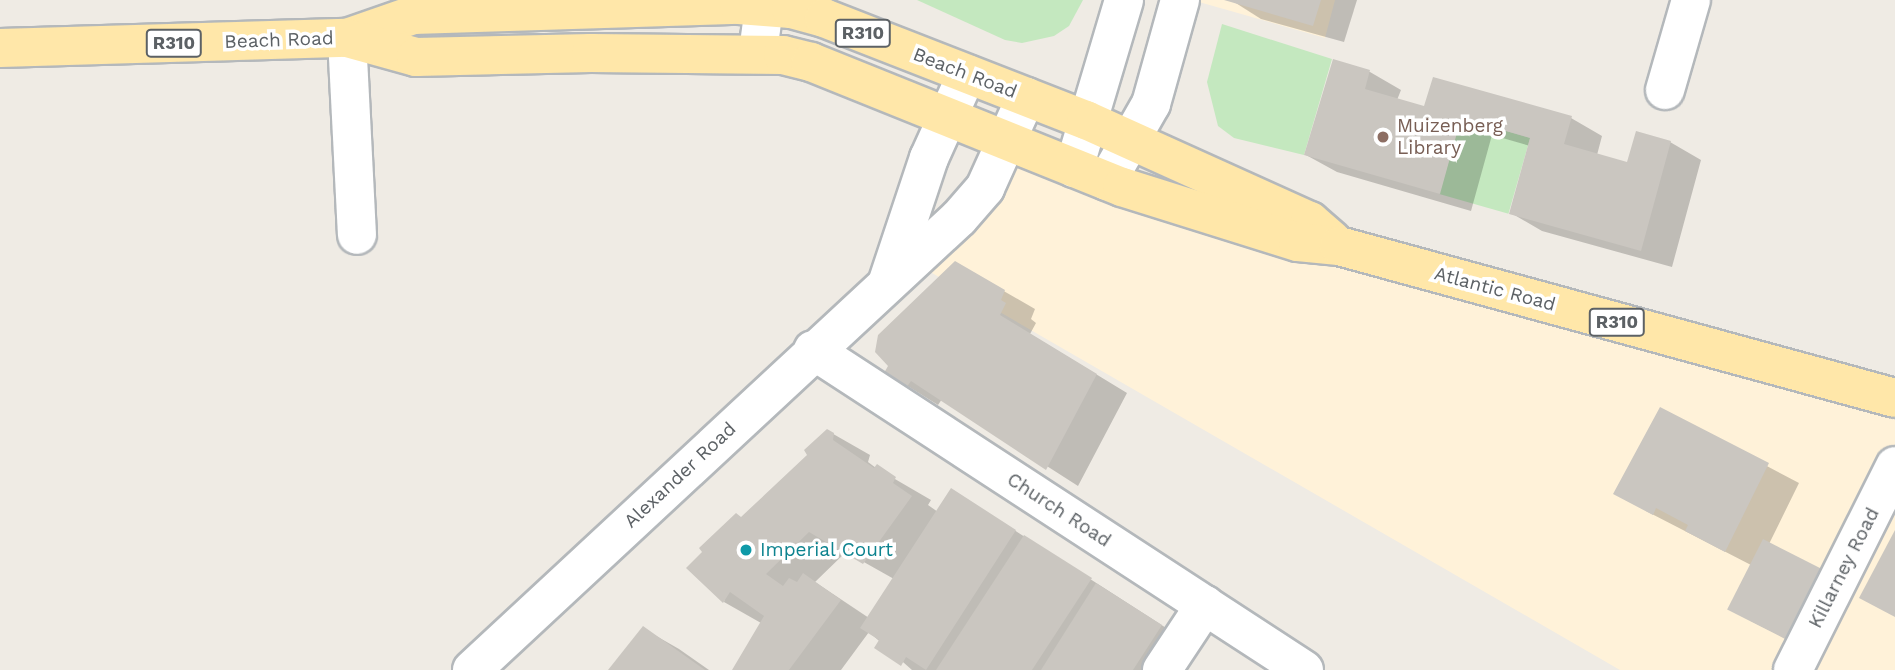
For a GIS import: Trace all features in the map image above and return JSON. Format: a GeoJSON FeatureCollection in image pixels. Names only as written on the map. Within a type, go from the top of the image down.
{"type":"FeatureCollection","features":[{"type":"Feature","properties":{"kind":"main road","name":"Beach Road"},"geometry":{"type":"LineString","coordinates":[[347,38],[413,15],[765,3],[824,18],[1086,120],[1310,221],[1339,246]]}},
{"type":"Feature","properties":{"kind":"main road","name":"Beach Road"},"geometry":{"type":"LineString","coordinates":[[0,48],[347,38],[416,57],[758,52],[811,62],[1091,175],[1298,242],[1339,246]]}},
{"type":"Feature","properties":{"kind":"main road","name":"Atlantic Road"},"geometry":{"type":"LineString","coordinates":[[1339,246],[1895,398]]}},
{"type":"Feature","properties":{"kind":"street"},"geometry":{"type":"LineString","coordinates":[[1091,175],[1086,120],[1124,0]]}},
{"type":"Feature","properties":{"kind":"street"},"geometry":{"type":"LineString","coordinates":[[1091,175],[1132,141],[1151,104],[1180,0]]}},
{"type":"Feature","properties":{"kind":"street"},"geometry":{"type":"LineString","coordinates":[[1665,90],[1691,0]]}},
{"type":"Feature","properties":{"kind":"street"},"geometry":{"type":"LineString","coordinates":[[758,52],[765,3]]}},
{"type":"Feature","properties":{"kind":"street"},"geometry":{"type":"LineString","coordinates":[[347,38],[357,235]]}},
{"type":"Feature","properties":{"kind":"street","name":"Alexander Road"},"geometry":{"type":"LineString","coordinates":[[888,281],[929,158],[967,74]]}},
{"type":"Feature","properties":{"kind":"street","name":"Alexander Road"},"geometry":{"type":"LineString","coordinates":[[472,670],[888,281],[959,218],[985,188],[1026,97]]}},
{"type":"Feature","properties":{"kind":"street","name":"Church Road"},"geometry":{"type":"LineString","coordinates":[[813,351],[1304,670]]}},
{"type":"Feature","properties":{"kind":"street","name":"Killarney Road"},"geometry":{"type":"LineString","coordinates":[[1793,670],[1895,466]]}},
{"type":"Feature","properties":{"kind":"street"},"geometry":{"type":"LineString","coordinates":[[1162,670],[1205,605]]}},
{"type":"Feature","properties":{"kind":"shaded area"},"geometry":{"type":"Polygon","coordinates":[[[1192,0],[1335,0],[1325,38],[1192,0]]]}},
{"type":"Feature","properties":{"kind":"shaded area"},"geometry":{"type":"Polygon","coordinates":[[[1007,140],[1895,398],[1895,670],[1620,670],[913,262],[1007,140]]]}},
{"type":"Feature","properties":{"kind":"green space"},"geometry":{"type":"Polygon","coordinates":[[[917,0],[1083,0],[1069,26],[1054,36],[1022,43],[1005,40],[917,0]]]}},
{"type":"Feature","properties":{"kind":"green space"},"geometry":{"type":"Polygon","coordinates":[[[1222,24],[1332,59],[1304,155],[1234,138],[1218,126],[1207,82],[1222,24]]]}},
{"type":"Feature","properties":{"kind":"green space"},"geometry":{"type":"Polygon","coordinates":[[[1461,118],[1530,138],[1508,214],[1439,194],[1461,118]]]}},
{"type":"Feature","properties":{"kind":"building"},"geometry":{"type":"Polygon","coordinates":[[[1224,0],[1321,0],[1313,26],[1224,0]]]}},
{"type":"Feature","properties":{"kind":"building"},"geometry":{"type":"Polygon","coordinates":[[[1333,59],[1370,70],[1365,89],[1424,106],[1433,77],[1572,116],[1564,144],[1627,162],[1636,131],[1671,141],[1641,251],[1509,214],[1530,138],[1461,118],[1440,194],[1304,155],[1333,59]]]}},
{"type":"Feature","properties":{"kind":"building"},"geometry":{"type":"Polygon","coordinates":[[[955,261],[1005,290],[1001,300],[1006,303],[1000,315],[1097,374],[1046,470],[911,381],[906,388],[884,373],[888,366],[875,352],[878,335],[955,261]]]}},
{"type":"Feature","properties":{"kind":"building"},"geometry":{"type":"Polygon","coordinates":[[[1660,407],[1769,463],[1725,552],[1685,531],[1688,525],[1656,508],[1653,515],[1613,494],[1660,407]]]}},
{"type":"Feature","properties":{"kind":"building","name":"Imperial Court"},"geometry":{"type":"Polygon","coordinates":[[[827,429],[834,433],[833,440],[874,468],[877,464],[896,477],[893,483],[912,496],[863,564],[809,532],[766,574],[783,586],[789,578],[797,582],[803,573],[841,600],[789,670],[732,670],[764,616],[730,592],[723,603],[686,568],[702,552],[699,548],[736,513],[741,517],[807,455],[804,450],[827,429]]]}},
{"type":"Feature","properties":{"kind":"building"},"geometry":{"type":"Polygon","coordinates":[[[951,488],[1016,530],[926,670],[906,657],[901,666],[874,648],[879,640],[860,628],[951,488]]]}},
{"type":"Feature","properties":{"kind":"building"},"geometry":{"type":"Polygon","coordinates":[[[1895,530],[1895,617],[1859,598],[1895,530]]]}},
{"type":"Feature","properties":{"kind":"building"},"geometry":{"type":"Polygon","coordinates":[[[1024,535],[1092,578],[1032,670],[936,670],[1024,535]]]}},
{"type":"Feature","properties":{"kind":"building"},"geometry":{"type":"Polygon","coordinates":[[[1763,539],[1821,569],[1785,639],[1727,609],[1763,539]]]}},
{"type":"Feature","properties":{"kind":"building"},"geometry":{"type":"Polygon","coordinates":[[[1096,583],[1162,625],[1133,670],[1041,670],[1096,583]]]}},
{"type":"Feature","properties":{"kind":"building"},"geometry":{"type":"Polygon","coordinates":[[[643,626],[705,670],[608,670],[643,626]]]}},
{"type":"Feature","properties":{"kind":"place","name":"Muizenberg Library"},"geometry":{"type":"Point","coordinates":[1383,137]}},
{"type":"Feature","properties":{"kind":"place","name":"Imperial Court"},"geometry":{"type":"Point","coordinates":[746,550]}}]}
